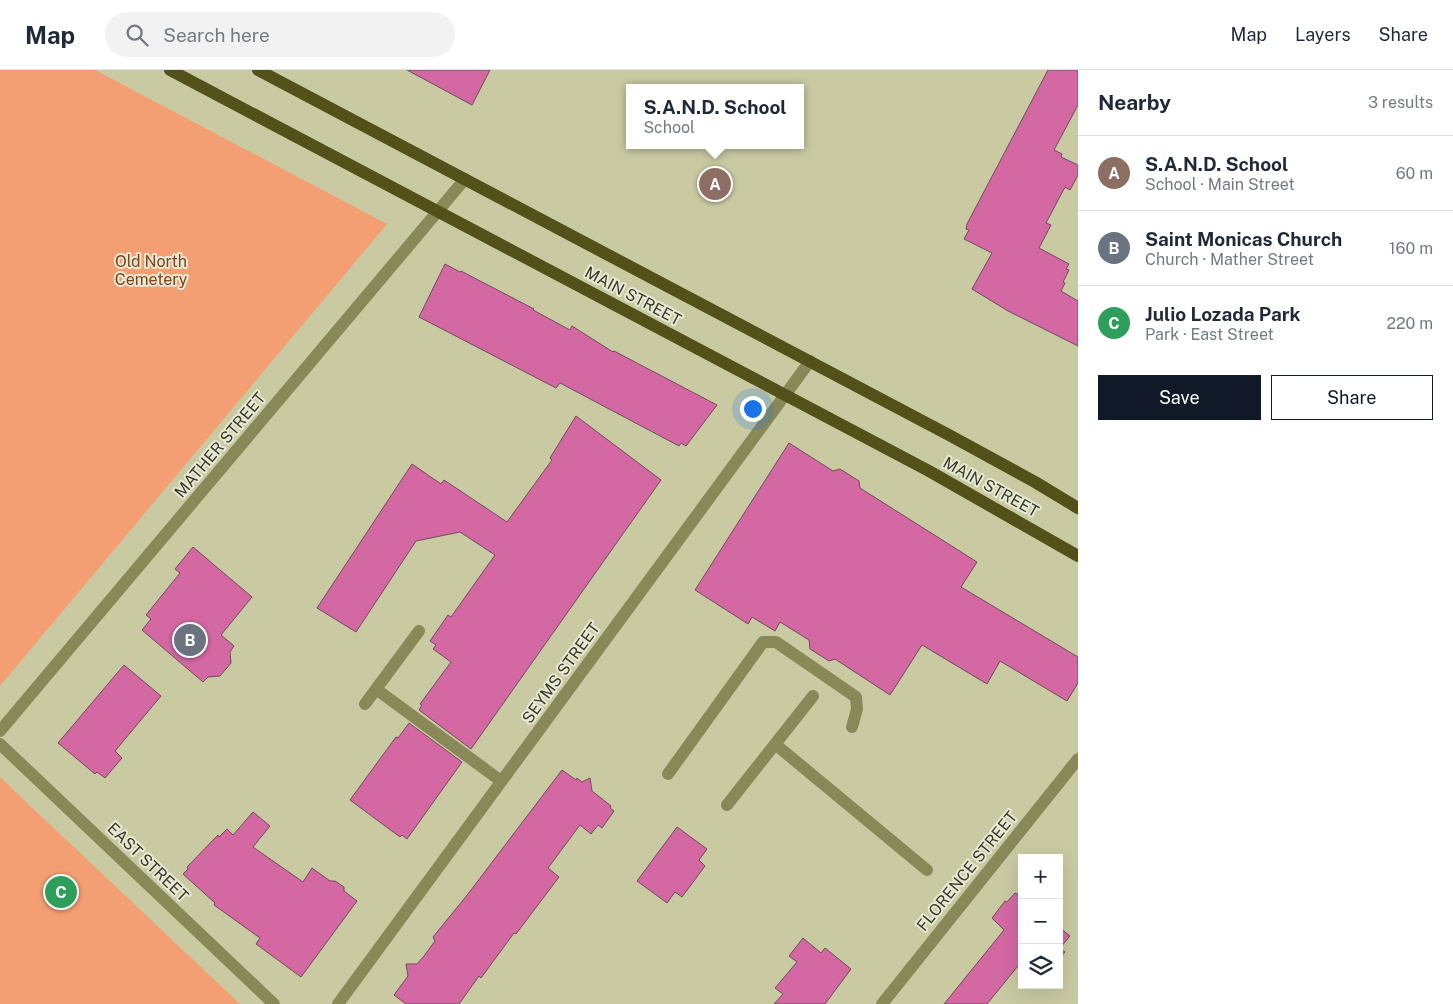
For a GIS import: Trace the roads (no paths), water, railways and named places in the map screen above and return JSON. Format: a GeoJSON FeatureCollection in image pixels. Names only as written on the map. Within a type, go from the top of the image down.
{"type":"FeatureCollection","features":[{"type":"Feature","properties":{"kind":"main road","name":"MAIN STREET"},"geometry":{"type":"LineString","coordinates":[[170,70],[929,471],[1078,556]]}},
{"type":"Feature","properties":{"kind":"main road","name":"MAIN STREET"},"geometry":{"type":"LineString","coordinates":[[258,70],[810,361],[1010,468],[1078,508]]}},
{"type":"Feature","properties":{"kind":"street","name":"MATHER STREET"},"geometry":{"type":"LineString","coordinates":[[0,731],[465,179]]}},
{"type":"Feature","properties":{"kind":"street","name":"SEYMS STREET"},"geometry":{"type":"LineString","coordinates":[[338,1004],[810,361]]}},
{"type":"Feature","properties":{"kind":"street"},"geometry":{"type":"LineString","coordinates":[[365,704],[419,631]]}},
{"type":"Feature","properties":{"kind":"street"},"geometry":{"type":"LineString","coordinates":[[668,774],[764,642],[776,642],[856,697],[857,709],[852,727]]}},
{"type":"Feature","properties":{"kind":"street"},"geometry":{"type":"LineString","coordinates":[[376,689],[502,781]]}},
{"type":"Feature","properties":{"kind":"street"},"geometry":{"type":"LineString","coordinates":[[727,806],[813,696]]}},
{"type":"Feature","properties":{"kind":"street","name":"EAST STREET"},"geometry":{"type":"LineString","coordinates":[[0,744],[274,1004]]}},
{"type":"Feature","properties":{"kind":"street"},"geometry":{"type":"LineString","coordinates":[[775,744],[928,870]]}},
{"type":"Feature","properties":{"kind":"street","name":"FLORENCE STREET"},"geometry":{"type":"LineString","coordinates":[[882,1004],[1078,759]]}},
{"type":"Feature","properties":{"kind":"place","name":"S.A.N.D. School"},"geometry":{"type":"Point","coordinates":[715,184]}},
{"type":"Feature","properties":{"kind":"place","name":"Saint Monicas Church"},"geometry":{"type":"Point","coordinates":[190,640]}},
{"type":"Feature","properties":{"kind":"place","name":"Julio Lozada Park"},"geometry":{"type":"Point","coordinates":[61,892]}},
{"type":"Feature","properties":{"kind":"park label","name":"Old North Cemetery"},"geometry":{"type":"Point","coordinates":[151,270]}}]}
